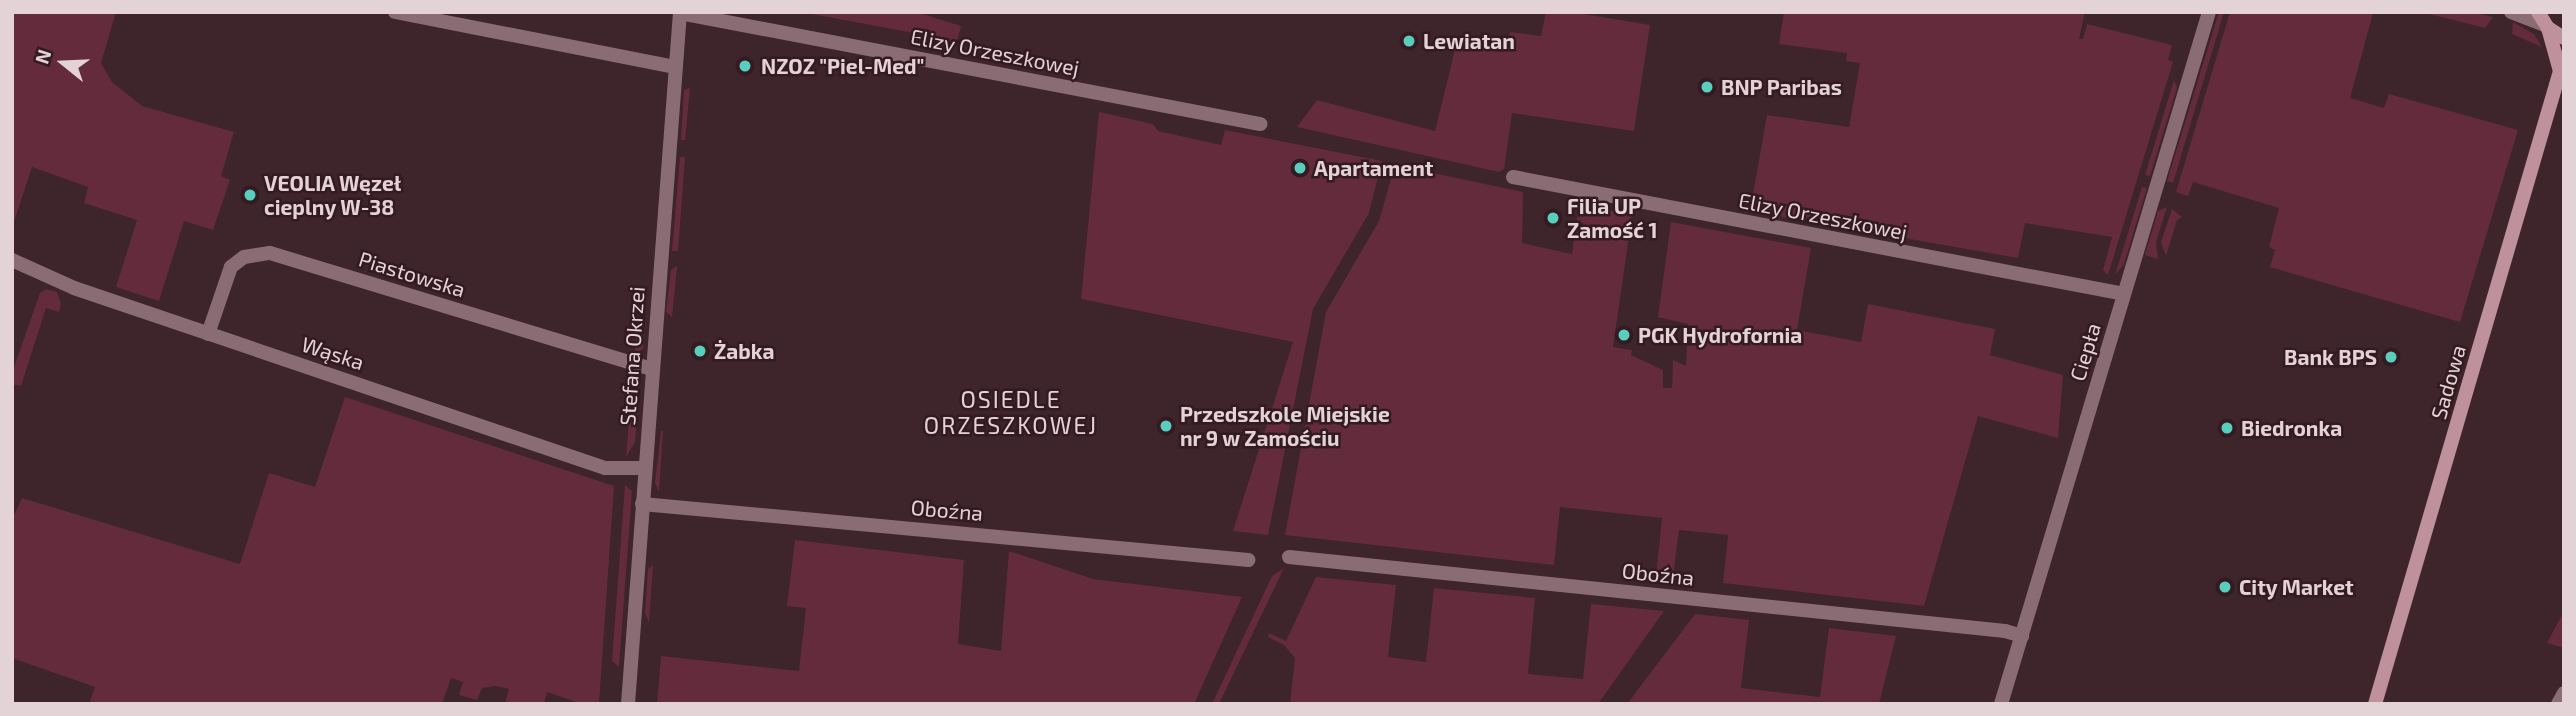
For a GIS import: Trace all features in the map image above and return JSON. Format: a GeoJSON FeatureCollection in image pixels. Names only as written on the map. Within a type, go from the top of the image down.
{"type":"FeatureCollection","features":[{"type":"Feature","properties":{"kind":"main road"},"geometry":{"type":"LineString","coordinates":[[2544,22],[2564,38]]}},
{"type":"Feature","properties":{"kind":"main road","name":"Sadowa"},"geometry":{"type":"LineString","coordinates":[[2375,704],[2562,70],[2544,22]]}},
{"type":"Feature","properties":{"kind":"street"},"geometry":{"type":"LineString","coordinates":[[395,12],[676,67]]}},
{"type":"Feature","properties":{"kind":"street","name":"Stefana Okrzei"},"geometry":{"type":"LineString","coordinates":[[628,704],[651,369],[680,12]]}},
{"type":"Feature","properties":{"kind":"street","name":"Elizy Orzeszkowej"},"geometry":{"type":"LineString","coordinates":[[680,12],[1260,124]]}},
{"type":"Feature","properties":{"kind":"street","name":"Ciepła"},"geometry":{"type":"LineString","coordinates":[[2001,704],[2209,12]]}},
{"type":"Feature","properties":{"kind":"street"},"geometry":{"type":"LineString","coordinates":[[2511,12],[2544,22]]}},
{"type":"Feature","properties":{"kind":"street","name":"Elizy Orzeszkowej"},"geometry":{"type":"LineString","coordinates":[[1514,177],[2124,295]]}},
{"type":"Feature","properties":{"kind":"street","name":"Piastowska"},"geometry":{"type":"LineString","coordinates":[[208,334],[231,267],[244,257],[270,253],[651,369]]}},
{"type":"Feature","properties":{"kind":"street","name":"Wąska"},"geometry":{"type":"LineString","coordinates":[[12,260],[62,283],[605,468],[644,468]]}},
{"type":"Feature","properties":{"kind":"street","name":"Oboźna"},"geometry":{"type":"LineString","coordinates":[[642,504],[1248,560]]}},
{"type":"Feature","properties":{"kind":"street","name":"Oboźna"},"geometry":{"type":"LineString","coordinates":[[1289,557],[2005,631],[2022,636]]}},
{"type":"Feature","properties":{"kind":"street"},"geometry":{"type":"LineString","coordinates":[[2558,704],[2564,692]]}},
{"type":"Feature","properties":{"kind":"shaded area"},"geometry":{"type":"Polygon","coordinates":[[[12,12],[116,12],[101,63],[112,82],[142,106],[234,132],[221,176],[230,180],[213,230],[184,221],[159,301],[116,287],[137,220],[84,203],[88,187],[32,167],[12,228],[12,12]]]}},
{"type":"Feature","properties":{"kind":"shaded area"},"geometry":{"type":"Polygon","coordinates":[[[801,12],[916,12],[961,26],[957,41],[801,12]]]}},
{"type":"Feature","properties":{"kind":"shaded area"},"geometry":{"type":"Polygon","coordinates":[[[1546,12],[1572,12],[1650,25],[1634,131],[1512,113],[1504,169],[1499,172],[1297,127],[1317,100],[1435,131],[1458,37],[1508,44],[1510,32],[1541,36],[1546,12]]]}},
{"type":"Feature","properties":{"kind":"shaded area"},"geometry":{"type":"Polygon","coordinates":[[[1784,12],[2085,12],[2079,39],[2083,39],[2087,24],[2172,45],[2168,60],[2173,62],[2108,275],[2103,270],[2112,237],[2025,223],[2018,258],[1750,211],[1767,115],[1849,127],[1860,63],[1846,61],[1847,53],[1779,44],[1784,12]]]}},
{"type":"Feature","properties":{"kind":"shaded area"},"geometry":{"type":"Polygon","coordinates":[[[2219,12],[2224,12],[2173,183],[2167,181],[2219,12]]]}},
{"type":"Feature","properties":{"kind":"shaded area"},"geometry":{"type":"Polygon","coordinates":[[[2230,12],[2373,13],[2350,98],[2384,108],[2389,94],[2518,130],[2460,322],[2270,267],[2275,250],[2269,247],[2279,208],[2193,182],[2188,196],[2176,192],[2230,12]]]}},
{"type":"Feature","properties":{"kind":"shaded area"},"geometry":{"type":"Polygon","coordinates":[[[2421,12],[2472,12],[2493,17],[2485,28],[2421,12]]]}},
{"type":"Feature","properties":{"kind":"shaded area"},"geometry":{"type":"Polygon","coordinates":[[[2513,22],[2534,34],[2542,47],[2512,34],[2513,22]]]}},
{"type":"Feature","properties":{"kind":"shaded area"},"geometry":{"type":"Polygon","coordinates":[[[2174,80],[2177,88],[2150,176],[2145,175],[2174,80]]]}},
{"type":"Feature","properties":{"kind":"shaded area"},"geometry":{"type":"Polygon","coordinates":[[[690,88],[685,140],[681,140],[684,90],[690,88]]]}},
{"type":"Feature","properties":{"kind":"shaded area"},"geometry":{"type":"Polygon","coordinates":[[[1099,112],[1153,124],[1158,131],[1221,145],[1225,130],[1382,161],[1369,213],[1313,309],[1268,535],[1233,531],[1293,342],[1081,299],[1099,112]]]}},
{"type":"Feature","properties":{"kind":"shaded area"},"geometry":{"type":"Polygon","coordinates":[[[680,157],[685,157],[678,251],[672,251],[680,157]]]}},
{"type":"Feature","properties":{"kind":"shaded area"},"geometry":{"type":"Polygon","coordinates":[[[1395,165],[1523,192],[1522,243],[1572,254],[1579,204],[1632,215],[1613,347],[1632,350],[1631,355],[1663,370],[1663,388],[1672,388],[1673,360],[1686,366],[1688,324],[1658,317],[1671,222],[1811,248],[1797,330],[1861,342],[1868,304],[1995,329],[1990,355],[2063,375],[2058,438],[1978,416],[1924,606],[1723,583],[1728,535],[1679,530],[1673,577],[1656,576],[1662,518],[1560,507],[1554,565],[1285,535],[1326,312],[1379,221],[1395,165]]]}},
{"type":"Feature","properties":{"kind":"shaded area"},"geometry":{"type":"Polygon","coordinates":[[[2142,187],[2147,188],[2124,264],[2115,275],[2142,187]]]}},
{"type":"Feature","properties":{"kind":"shaded area"},"geometry":{"type":"Polygon","coordinates":[[[2167,207],[2156,242],[2158,259],[2145,255],[2158,211],[2167,207]]]}},
{"type":"Feature","properties":{"kind":"shaded area"},"geometry":{"type":"Polygon","coordinates":[[[2172,209],[2182,217],[2177,220],[2166,256],[2161,242],[2172,209]]]}},
{"type":"Feature","properties":{"kind":"shaded area"},"geometry":{"type":"Polygon","coordinates":[[[677,266],[672,317],[666,312],[671,270],[677,266]]]}},
{"type":"Feature","properties":{"kind":"shaded area"},"geometry":{"type":"Polygon","coordinates":[[[46,289],[57,292],[61,304],[59,312],[46,308],[21,386],[12,384],[12,373],[40,293],[46,289]]]}},
{"type":"Feature","properties":{"kind":"shaded area"},"geometry":{"type":"Polygon","coordinates":[[[638,326],[644,336],[643,348],[634,357],[638,326]]]}},
{"type":"Feature","properties":{"kind":"shaded area"},"geometry":{"type":"Polygon","coordinates":[[[633,372],[640,381],[635,442],[626,457],[633,372]]]}},
{"type":"Feature","properties":{"kind":"shaded area"},"geometry":{"type":"Polygon","coordinates":[[[345,397],[614,486],[599,704],[582,704],[547,692],[544,704],[505,704],[509,689],[496,686],[482,688],[477,700],[459,695],[463,682],[451,678],[442,704],[89,704],[95,687],[12,658],[12,519],[22,498],[240,564],[269,473],[315,487],[345,397]]]}},
{"type":"Feature","properties":{"kind":"shaded area"},"geometry":{"type":"Polygon","coordinates":[[[663,431],[659,492],[655,483],[663,431]]]}},
{"type":"Feature","properties":{"kind":"shaded area"},"geometry":{"type":"Polygon","coordinates":[[[625,485],[632,491],[619,667],[612,661],[625,485]]]}},
{"type":"Feature","properties":{"kind":"shaded area"},"geometry":{"type":"Polygon","coordinates":[[[795,540],[964,560],[958,644],[1001,651],[1009,551],[1093,579],[1242,597],[1194,704],[657,704],[661,656],[799,671],[806,608],[787,606],[795,540]]]}},
{"type":"Feature","properties":{"kind":"shaded area"},"geometry":{"type":"Polygon","coordinates":[[[653,565],[649,623],[645,613],[648,569],[653,565]]]}},
{"type":"Feature","properties":{"kind":"shaded area"},"geometry":{"type":"Polygon","coordinates":[[[1284,568],[1219,704],[1212,704],[1272,576],[1284,568]]]}},
{"type":"Feature","properties":{"kind":"shaded area"},"geometry":{"type":"Polygon","coordinates":[[[1316,577],[1396,585],[1388,657],[1426,662],[1434,588],[1535,598],[1528,674],[1583,679],[1591,604],[1664,611],[1598,704],[1290,704],[1295,658],[1284,645],[1268,637],[1269,633],[1286,641],[1316,577]]]}},
{"type":"Feature","properties":{"kind":"shaded area"},"geometry":{"type":"Polygon","coordinates":[[[2564,611],[2564,648],[2547,643],[2564,611]]]}},
{"type":"Feature","properties":{"kind":"shaded area"},"geometry":{"type":"Polygon","coordinates":[[[1695,614],[1749,620],[1741,688],[1820,697],[1829,628],[1896,636],[1879,704],[1627,704],[1695,614]]]}},
{"type":"Feature","properties":{"kind":"place","name":"Lewiatan"},"geometry":{"type":"Point","coordinates":[1409,41]}},
{"type":"Feature","properties":{"kind":"place","name":"NZOZ \"Piel-Med\""},"geometry":{"type":"Point","coordinates":[745,66]}},
{"type":"Feature","properties":{"kind":"place","name":"BNP Paribas"},"geometry":{"type":"Point","coordinates":[1707,87]}},
{"type":"Feature","properties":{"kind":"place","name":"Apartament"},"geometry":{"type":"Point","coordinates":[1300,168]}},
{"type":"Feature","properties":{"kind":"place","name":"VEOLIA Węzeł cieplny W-38"},"geometry":{"type":"Point","coordinates":[250,195]}},
{"type":"Feature","properties":{"kind":"place","name":"Filia UP Zamość 1"},"geometry":{"type":"Point","coordinates":[1553,218]}},
{"type":"Feature","properties":{"kind":"place","name":"PGK Hydrofornia"},"geometry":{"type":"Point","coordinates":[1624,335]}},
{"type":"Feature","properties":{"kind":"place","name":"Żabka"},"geometry":{"type":"Point","coordinates":[700,351]}},
{"type":"Feature","properties":{"kind":"place","name":"Bank BPS"},"geometry":{"type":"Point","coordinates":[2391,357]}},
{"type":"Feature","properties":{"kind":"place","name":"Przedszkole Miejskie nr 9 w Zamościu"},"geometry":{"type":"Point","coordinates":[1166,426]}},
{"type":"Feature","properties":{"kind":"place","name":"Biedronka"},"geometry":{"type":"Point","coordinates":[2227,428]}},
{"type":"Feature","properties":{"kind":"place","name":"City Market"},"geometry":{"type":"Point","coordinates":[2225,587]}},
{"type":"Feature","properties":{"kind":"district","name":"OSIEDLE ORZESZKOWEJ"},"geometry":{"type":"Point","coordinates":[1011,412]}}]}
